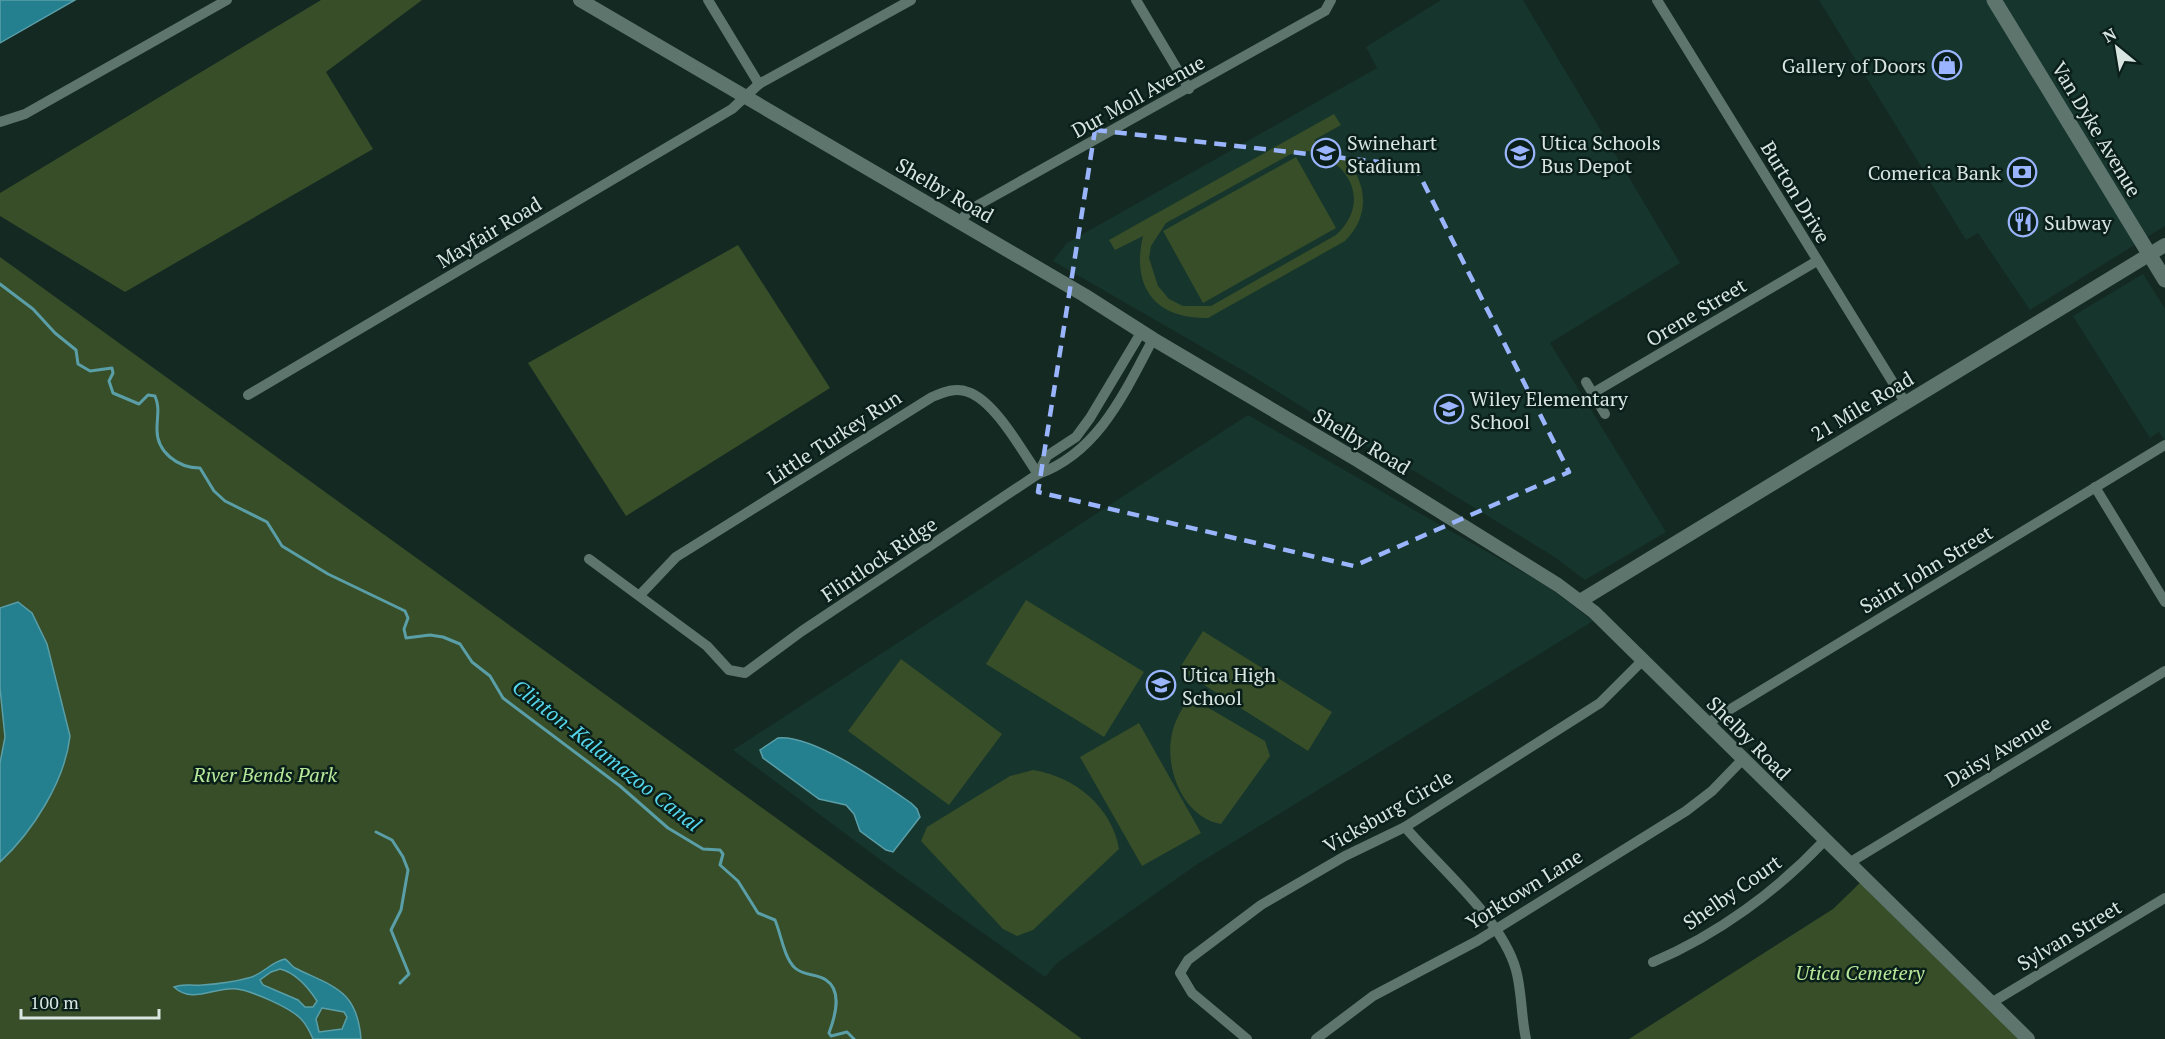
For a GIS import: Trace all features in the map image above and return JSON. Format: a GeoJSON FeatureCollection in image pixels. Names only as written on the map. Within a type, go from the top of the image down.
{"type":"FeatureCollection","features":[{"type":"Feature","properties":{"kind":"main road","name":"Van Dyke Avenue"},"geometry":{"type":"LineString","coordinates":[[1994,0],[2165,280]]}},
{"type":"Feature","properties":{"kind":"street"},"geometry":{"type":"LineString","coordinates":[[0,122],[24,114],[227,0]]}},
{"type":"Feature","properties":{"kind":"street","name":"Shelby Road"},"geometry":{"type":"LineString","coordinates":[[580,0],[960,221],[1359,461],[1580,601],[1644,659],[1706,724],[2028,1039]]}},
{"type":"Feature","properties":{"kind":"street"},"geometry":{"type":"LineString","coordinates":[[708,0],[759,84]]}},
{"type":"Feature","properties":{"kind":"street","name":"Mayfair Road"},"geometry":{"type":"LineString","coordinates":[[248,395],[732,109],[759,84],[911,0]]}},
{"type":"Feature","properties":{"kind":"street"},"geometry":{"type":"LineString","coordinates":[[1136,0],[1189,88]]}},
{"type":"Feature","properties":{"kind":"street","name":"Dur Moll Avenue"},"geometry":{"type":"LineString","coordinates":[[960,221],[971,209],[1325,11],[1331,0]]}},
{"type":"Feature","properties":{"kind":"street","name":"Burton Drive"},"geometry":{"type":"LineString","coordinates":[[1657,0],[1905,402]]}},
{"type":"Feature","properties":{"kind":"street","name":"21 Mile Road"},"geometry":{"type":"LineString","coordinates":[[1580,601],[2165,245]]}},
{"type":"Feature","properties":{"kind":"street","name":"Orene Street"},"geometry":{"type":"LineString","coordinates":[[1593,393],[1817,261]]}},
{"type":"Feature","properties":{"kind":"street","name":"Flintlock Ridge"},"geometry":{"type":"LineString","coordinates":[[1038,474],[1047,456],[1076,437],[1148,335]]}},
{"type":"Feature","properties":{"kind":"street","name":"Flintlock Ridge"},"geometry":{"type":"LineString","coordinates":[[640,595],[707,646],[729,670],[740,674],[753,669],[802,631],[1038,474],[1058,467],[1085,448],[1106,421],[1148,335]]}},
{"type":"Feature","properties":{"kind":"street"},"geometry":{"type":"LineString","coordinates":[[1586,382],[1605,414]]}},
{"type":"Feature","properties":{"kind":"street","name":"Little Turkey Run"},"geometry":{"type":"LineString","coordinates":[[640,595],[665,566],[684,552],[932,397],[946,391],[967,391],[981,400],[1012,436],[1038,474]]}},
{"type":"Feature","properties":{"kind":"street"},"geometry":{"type":"LineString","coordinates":[[1094,412],[1106,421]]}},
{"type":"Feature","properties":{"kind":"street","name":"Saint John Street"},"geometry":{"type":"LineString","coordinates":[[1706,724],[2165,445]]}},
{"type":"Feature","properties":{"kind":"street"},"geometry":{"type":"LineString","coordinates":[[2095,487],[2165,602]]}},
{"type":"Feature","properties":{"kind":"street"},"geometry":{"type":"LineString","coordinates":[[589,559],[640,595]]}},
{"type":"Feature","properties":{"kind":"street","name":"Vicksburg Circle"},"geometry":{"type":"LineString","coordinates":[[1247,1039],[1192,993],[1180,973],[1184,964],[1261,905],[1345,856],[1405,827],[1600,703],[1644,659]]}},
{"type":"Feature","properties":{"kind":"street","name":"Daisy Avenue"},"geometry":{"type":"LineString","coordinates":[[1849,863],[2165,670]]}},
{"type":"Feature","properties":{"kind":"street","name":"Yorktown Lane"},"geometry":{"type":"LineString","coordinates":[[1316,1039],[1373,996],[1494,930],[1692,807],[1743,759]]}},
{"type":"Feature","properties":{"kind":"street"},"geometry":{"type":"LineString","coordinates":[[1405,827],[1465,891],[1494,930],[1515,969],[1526,1039]]}},
{"type":"Feature","properties":{"kind":"street","name":"Shelby Court"},"geometry":{"type":"LineString","coordinates":[[1653,962],[1676,952],[1761,899],[1825,840]]}},
{"type":"Feature","properties":{"kind":"street","name":"Sylvan Street"},"geometry":{"type":"LineString","coordinates":[[1991,1003],[2165,898]]}},
{"type":"Feature","properties":{"kind":"highlighted area"},"geometry":{"type":"Polygon","coordinates":[[[1095,130],[1415,166],[1569,472],[1354,566],[1038,492],[1095,130]]]}},
{"type":"Feature","properties":{"kind":"shaded area"},"geometry":{"type":"Polygon","coordinates":[[[1441,0],[1523,0],[1680,263],[1550,343],[1666,532],[1585,580],[1553,556],[1416,472],[1364,445],[1249,374],[1053,261],[1067,243],[1377,68],[1366,47],[1441,0]]]}},
{"type":"Feature","properties":{"kind":"shaded area"},"geometry":{"type":"Polygon","coordinates":[[[1819,0],[2165,0],[2165,226],[2030,310],[1978,233],[1966,240],[1819,0]]]}},
{"type":"Feature","properties":{"kind":"shaded area"},"geometry":{"type":"Polygon","coordinates":[[[2143,274],[2165,309],[2165,441],[2159,432],[2150,438],[2073,316],[2143,274]]]}},
{"type":"Feature","properties":{"kind":"shaded area","name":"Utica High School"},"geometry":{"type":"Polygon","coordinates":[[[1248,415],[1547,586],[1593,621],[1199,863],[1057,963],[1045,977],[890,867],[733,750],[1248,415]]]}},
{"type":"Feature","properties":{"kind":"green space"},"geometry":{"type":"Polygon","coordinates":[[[321,0],[422,0],[326,72],[373,149],[125,292],[0,216],[0,193],[321,0]]]}},
{"type":"Feature","properties":{"kind":"green space"},"geometry":{"type":"Polygon","coordinates":[[[1334,114],[1341,125],[1314,140],[1330,146],[1346,159],[1359,181],[1363,206],[1354,230],[1345,241],[1208,318],[1174,313],[1161,306],[1151,296],[1144,285],[1141,270],[1140,254],[1143,236],[1115,250],[1109,240],[1334,114]],[[1308,151],[1291,154],[1166,223],[1151,246],[1149,258],[1158,286],[1169,299],[1183,306],[1211,306],[1336,235],[1347,223],[1354,197],[1345,174],[1323,156],[1308,151]]]}},
{"type":"Feature","properties":{"kind":"green space"},"geometry":{"type":"Polygon","coordinates":[[[1296,157],[1336,228],[1203,303],[1163,231],[1296,157]]]}},
{"type":"Feature","properties":{"kind":"green space"},"geometry":{"type":"Polygon","coordinates":[[[738,245],[830,388],[626,516],[528,363],[738,245]]]}},
{"type":"Feature","properties":{"kind":"green space","name":"River Bends Park"},"geometry":{"type":"Polygon","coordinates":[[[0,257],[1082,1039],[0,1039],[0,257]]]}},
{"type":"Feature","properties":{"kind":"green space"},"geometry":{"type":"Polygon","coordinates":[[[1026,600],[1144,672],[1104,737],[986,664],[1026,600]]]}},
{"type":"Feature","properties":{"kind":"green space"},"geometry":{"type":"Polygon","coordinates":[[[1203,631],[1332,712],[1308,751],[1179,669],[1203,631]]]}},
{"type":"Feature","properties":{"kind":"green space"},"geometry":{"type":"Polygon","coordinates":[[[901,659],[1002,734],[949,805],[848,731],[901,659]]]}},
{"type":"Feature","properties":{"kind":"green space"},"geometry":{"type":"Polygon","coordinates":[[[1190,697],[1265,741],[1270,756],[1221,824],[1197,813],[1188,803],[1175,779],[1170,752],[1172,733],[1190,697]]]}},
{"type":"Feature","properties":{"kind":"green space"},"geometry":{"type":"Polygon","coordinates":[[[1139,723],[1201,833],[1142,866],[1080,757],[1139,723]]]}},
{"type":"Feature","properties":{"kind":"green space"},"geometry":{"type":"Polygon","coordinates":[[[1033,770],[1063,779],[1089,796],[1108,820],[1119,849],[1033,930],[1017,936],[1003,929],[921,841],[927,827],[1010,776],[1033,770]]]}},
{"type":"Feature","properties":{"kind":"green space","name":"Utica Cemetery"},"geometry":{"type":"Polygon","coordinates":[[[1865,878],[2028,1039],[1629,1039],[1833,909],[1865,878]]]}},
{"type":"Feature","properties":{"kind":"water"},"geometry":{"type":"Polygon","coordinates":[[[0,0],[75,0],[0,43],[0,0]]]}},
{"type":"Feature","properties":{"kind":"water"},"geometry":{"type":"Polygon","coordinates":[[[18,602],[32,613],[47,644],[70,736],[62,770],[46,804],[24,836],[0,862],[0,763],[5,737],[0,688],[0,608],[18,602]]]}},
{"type":"Feature","properties":{"kind":"water"},"geometry":{"type":"Polygon","coordinates":[[[778,738],[809,744],[846,762],[911,803],[917,809],[920,817],[893,852],[886,850],[860,831],[854,814],[846,805],[819,799],[763,758],[760,750],[778,738]]]}},
{"type":"Feature","properties":{"kind":"water"},"geometry":{"type":"Polygon","coordinates":[[[285,959],[295,968],[341,992],[354,1009],[359,1022],[361,1039],[313,1039],[305,1023],[289,1010],[244,990],[229,989],[196,995],[181,992],[174,987],[243,979],[258,974],[285,959]],[[280,969],[260,980],[263,985],[298,1000],[305,1007],[313,1007],[317,1001],[306,986],[296,977],[280,969]],[[322,1008],[316,1019],[319,1032],[342,1029],[347,1017],[344,1012],[322,1008]]]}},
{"type":"Feature","properties":{"kind":"waterway","name":"Clinton-Kalamazoo Canal"},"geometry":{"type":"LineString","coordinates":[[0,284],[33,309],[55,333],[76,350],[78,364],[90,371],[112,368],[113,373],[109,381],[113,393],[139,404],[148,395],[155,396],[158,408],[158,437],[164,451],[176,462],[200,468],[214,491],[225,501],[267,522],[282,546],[328,574],[405,611],[408,618],[404,629],[406,638],[430,635],[443,637],[460,644],[472,662],[490,676],[503,698],[620,786],[668,828],[703,849],[720,850],[723,854],[720,865],[738,881],[758,913],[775,920],[791,964],[799,971],[823,978],[831,985],[836,997],[829,1033],[831,1036],[847,1032],[854,1039]]}},
{"type":"Feature","properties":{"kind":"waterway"},"geometry":{"type":"LineString","coordinates":[[376,832],[392,840],[408,870],[401,910],[391,930],[409,974],[400,983]]}},
{"type":"Feature","properties":{"kind":"place","name":"Gallery of Doors"},"geometry":{"type":"Point","coordinates":[1947,65]}},
{"type":"Feature","properties":{"kind":"place","name":"Swinehart Stadium"},"geometry":{"type":"Point","coordinates":[1326,153]}},
{"type":"Feature","properties":{"kind":"place","name":"Utica Schools Bus Depot"},"geometry":{"type":"Point","coordinates":[1520,153]}},
{"type":"Feature","properties":{"kind":"place","name":"Comerica Bank"},"geometry":{"type":"Point","coordinates":[2022,172]}},
{"type":"Feature","properties":{"kind":"place","name":"Subway"},"geometry":{"type":"Point","coordinates":[2023,222]}},
{"type":"Feature","properties":{"kind":"place","name":"Wiley Elementary School"},"geometry":{"type":"Point","coordinates":[1449,409]}},
{"type":"Feature","properties":{"kind":"place","name":"Utica High School"},"geometry":{"type":"Point","coordinates":[1161,685]}}]}
